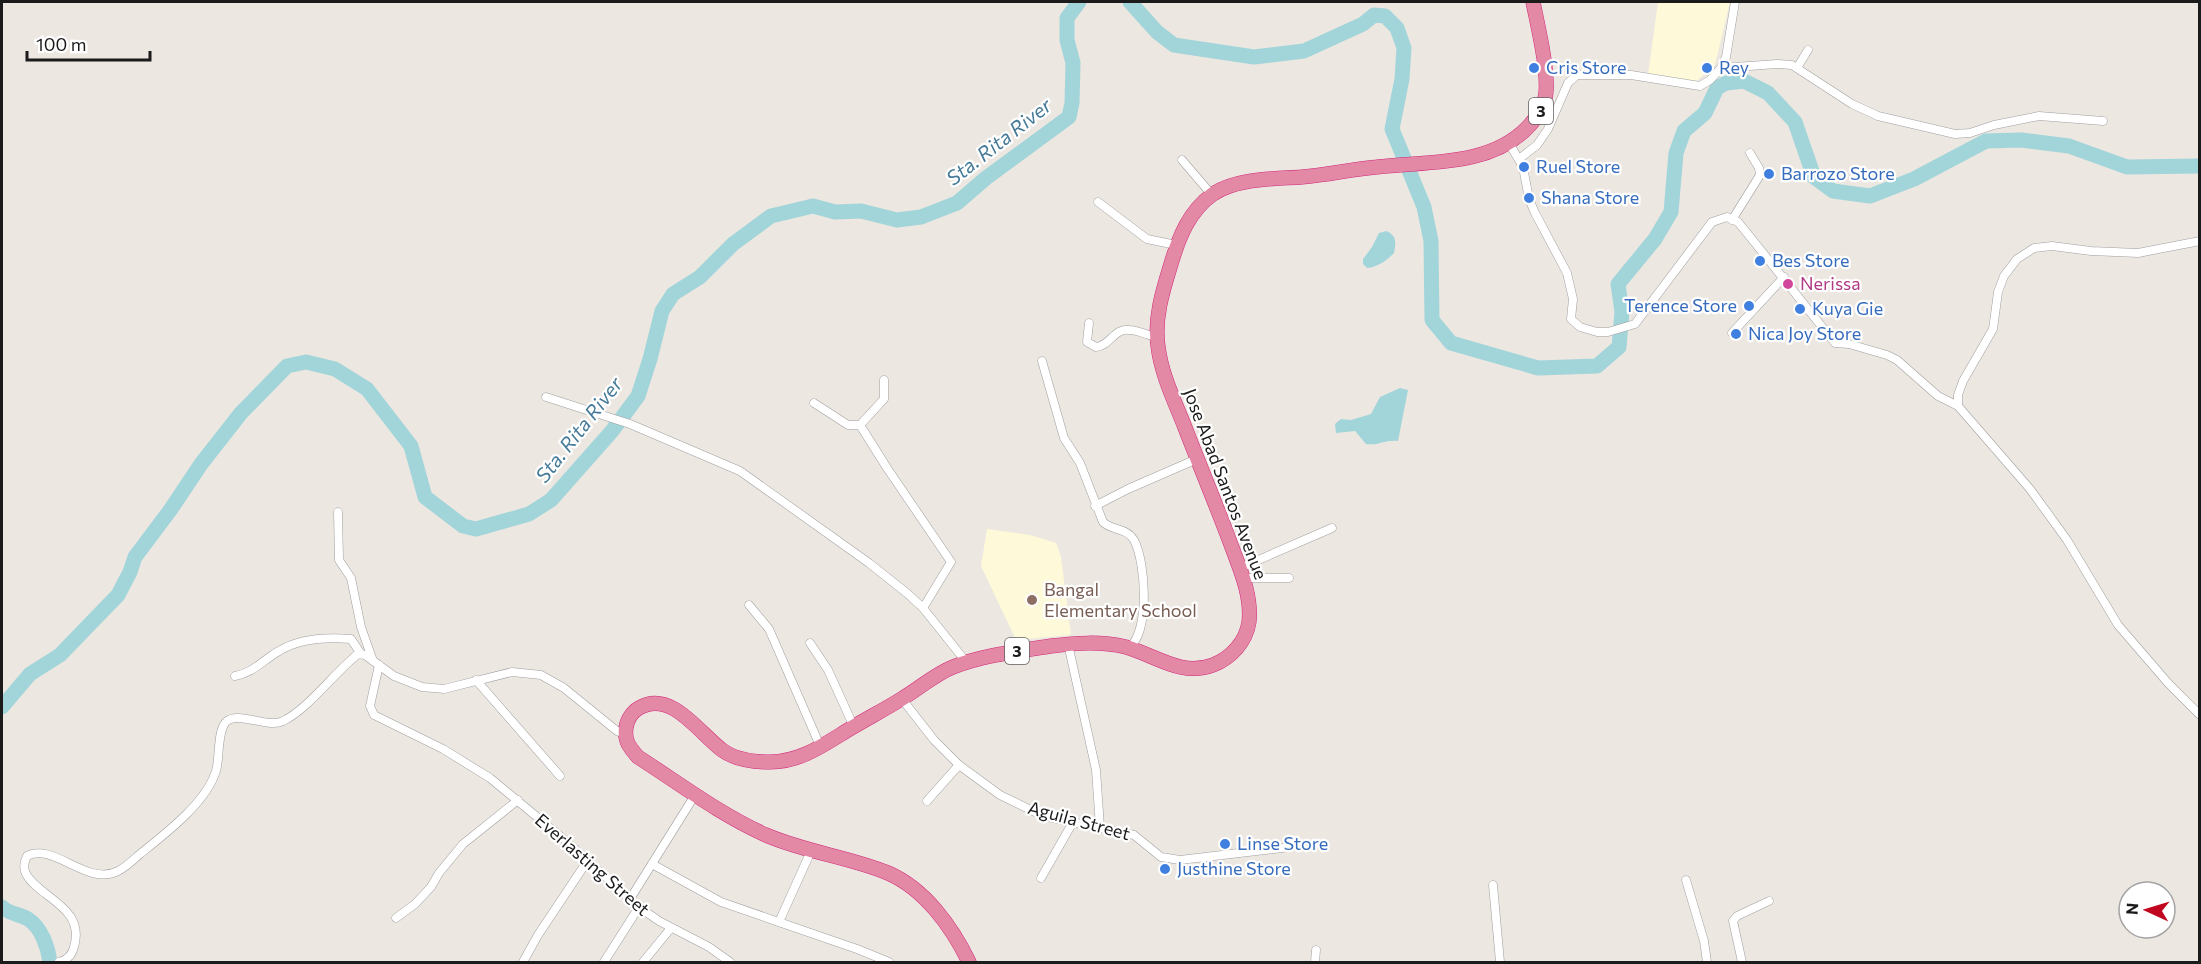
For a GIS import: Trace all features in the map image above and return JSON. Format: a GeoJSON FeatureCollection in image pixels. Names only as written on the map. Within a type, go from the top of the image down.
{"type":"FeatureCollection","features":[{"type":"Feature","properties":{"kind":"highway","name":"Jose Abad Santos Avenue"},"geometry":{"type":"LineString","coordinates":[[625,734],[626,725],[633,711],[653,702],[668,706],[682,715],[725,753],[768,762],[781,761],[796,759],[821,748],[940,674],[967,663],[1018,651],[1096,642],[1129,648],[1185,669],[1208,666],[1222,660],[1240,644],[1248,625],[1248,597],[1159,354],[1157,338],[1161,298],[1176,245],[1193,213],[1212,195],[1221,190],[1241,184],[1375,167],[1446,162],[1469,157],[1509,143],[1519,137],[1540,112],[1546,93],[1545,71],[1533,2]]}},
{"type":"Feature","properties":{"kind":"highway"},"geometry":{"type":"LineString","coordinates":[[625,734],[627,745],[638,758],[695,795],[766,835],[887,873],[905,882],[940,915],[969,963]]}},
{"type":"Feature","properties":{"kind":"street"},"geometry":{"type":"LineString","coordinates":[[1520,159],[1537,145],[1548,129],[1568,83],[1578,75],[1631,75],[1700,86],[1710,80],[1721,68],[1726,57],[1735,2]]}},
{"type":"Feature","properties":{"kind":"street"},"geometry":{"type":"LineString","coordinates":[[1797,68],[1808,50]]}},
{"type":"Feature","properties":{"kind":"street"},"geometry":{"type":"LineString","coordinates":[[1721,68],[1792,65],[1852,104],[1878,116],[1944,133],[1970,133],[1994,125],[2039,116],[2103,120]]}},
{"type":"Feature","properties":{"kind":"street"},"geometry":{"type":"LineString","coordinates":[[1509,143],[1520,159],[1532,206],[1567,273],[1573,299],[1571,319],[1575,324],[1585,329],[1608,332],[1635,324],[1712,222],[1727,217],[1738,222],[1836,343],[1887,354],[1938,396],[1958,406],[2030,489],[2067,540],[2118,625],[2160,675],[2199,715]]}},
{"type":"Feature","properties":{"kind":"street"},"geometry":{"type":"LineString","coordinates":[[1732,220],[1760,175],[1759,168],[1750,153]]}},
{"type":"Feature","properties":{"kind":"street"},"geometry":{"type":"LineString","coordinates":[[1182,160],[1212,195]]}},
{"type":"Feature","properties":{"kind":"street"},"geometry":{"type":"LineString","coordinates":[[1098,202],[1147,239],[1176,245]]}},
{"type":"Feature","properties":{"kind":"street"},"geometry":{"type":"LineString","coordinates":[[1958,406],[1958,395],[1963,381],[1993,328],[1998,292],[2004,276],[2017,259],[2034,248],[2052,246],[2091,251],[2138,253],[2199,241]]}},
{"type":"Feature","properties":{"kind":"street"},"geometry":{"type":"LineString","coordinates":[[1732,333],[1784,278]]}},
{"type":"Feature","properties":{"kind":"street"},"geometry":{"type":"LineString","coordinates":[[1089,323],[1087,342],[1096,347],[1108,343],[1118,332],[1126,330],[1157,338]]}},
{"type":"Feature","properties":{"kind":"street"},"geometry":{"type":"LineString","coordinates":[[1042,361],[1064,438],[1080,463],[1095,506],[1106,525],[1129,534],[1134,541],[1141,564],[1144,587],[1143,612],[1138,635],[1129,648]]}},
{"type":"Feature","properties":{"kind":"street"},"geometry":{"type":"LineString","coordinates":[[814,403],[848,425],[860,425],[884,399],[884,380]]}},
{"type":"Feature","properties":{"kind":"street"},"geometry":{"type":"LineString","coordinates":[[546,397],[630,424],[748,476],[893,581],[923,608],[967,663]]}},
{"type":"Feature","properties":{"kind":"street"},"geometry":{"type":"LineString","coordinates":[[860,425],[951,562],[923,608]]}},
{"type":"Feature","properties":{"kind":"street"},"geometry":{"type":"LineString","coordinates":[[1095,506],[1197,459]]}},
{"type":"Feature","properties":{"kind":"street"},"geometry":{"type":"LineString","coordinates":[[338,512],[339,561],[351,578],[361,627],[376,663]]}},
{"type":"Feature","properties":{"kind":"street"},"geometry":{"type":"LineString","coordinates":[[1241,573],[1332,528]]}},
{"type":"Feature","properties":{"kind":"street"},"geometry":{"type":"LineString","coordinates":[[1241,573],[1289,578]]}},
{"type":"Feature","properties":{"kind":"street"},"geometry":{"type":"LineString","coordinates":[[749,605],[769,629],[821,748]]}},
{"type":"Feature","properties":{"kind":"street"},"geometry":{"type":"LineString","coordinates":[[235,676],[255,669],[279,651],[307,640],[351,639],[362,654],[394,676],[422,687],[444,689],[512,672],[541,675],[564,688],[617,731],[625,734]]}},
{"type":"Feature","properties":{"kind":"street"},"geometry":{"type":"LineString","coordinates":[[810,643],[828,670],[854,727]]}},
{"type":"Feature","properties":{"kind":"street"},"geometry":{"type":"LineString","coordinates":[[1068,644],[1096,770],[1100,827]]}},
{"type":"Feature","properties":{"kind":"street"},"geometry":{"type":"LineString","coordinates":[[62,962],[72,953],[76,940],[74,926],[66,909],[27,876],[24,864],[27,856],[38,853],[99,875],[119,871],[185,816],[212,780],[218,762],[223,726],[227,721],[236,718],[271,724],[281,723],[294,715],[350,660],[362,654]]}},
{"type":"Feature","properties":{"kind":"street","name":"Everlasting Street"},"geometry":{"type":"LineString","coordinates":[[376,663],[370,706],[374,715],[443,749],[490,778],[588,860],[639,907],[671,928],[694,938],[728,961]]}},
{"type":"Feature","properties":{"kind":"street"},"geometry":{"type":"LineString","coordinates":[[477,680],[560,776]]}},
{"type":"Feature","properties":{"kind":"street","name":"Aguila Street"},"geometry":{"type":"LineString","coordinates":[[902,699],[934,740],[959,765],[1000,795],[1043,816],[1134,835],[1154,852],[1169,859],[1180,860],[1290,847]]}},
{"type":"Feature","properties":{"kind":"street"},"geometry":{"type":"LineString","coordinates":[[927,801],[959,765]]}},
{"type":"Feature","properties":{"kind":"street"},"geometry":{"type":"LineString","coordinates":[[630,899],[695,795]]}},
{"type":"Feature","properties":{"kind":"street"},"geometry":{"type":"LineString","coordinates":[[396,918],[406,908],[415,904],[431,887],[438,873],[463,844],[518,800]]}},
{"type":"Feature","properties":{"kind":"street"},"geometry":{"type":"LineString","coordinates":[[1041,878],[1073,822]]}},
{"type":"Feature","properties":{"kind":"street"},"geometry":{"type":"LineString","coordinates":[[779,922],[811,851]]}},
{"type":"Feature","properties":{"kind":"street"},"geometry":{"type":"LineString","coordinates":[[523,963],[588,860]]}},
{"type":"Feature","properties":{"kind":"street"},"geometry":{"type":"LineString","coordinates":[[652,864],[715,900],[857,949],[889,963]]}},
{"type":"Feature","properties":{"kind":"street"},"geometry":{"type":"LineString","coordinates":[[1686,880],[1704,941],[1707,963]]}},
{"type":"Feature","properties":{"kind":"street"},"geometry":{"type":"LineString","coordinates":[[1493,885],[1500,963]]}},
{"type":"Feature","properties":{"kind":"street"},"geometry":{"type":"LineString","coordinates":[[1742,963],[1732,927],[1733,921],[1737,916],[1769,901]]}},
{"type":"Feature","properties":{"kind":"street"},"geometry":{"type":"LineString","coordinates":[[604,963],[639,907]]}},
{"type":"Feature","properties":{"kind":"street"},"geometry":{"type":"LineString","coordinates":[[643,963],[671,928]]}},
{"type":"Feature","properties":{"kind":"street"},"geometry":{"type":"LineString","coordinates":[[1316,950],[1316,963]]}},
{"type":"Feature","properties":{"kind":"shaded area"},"geometry":{"type":"Polygon","coordinates":[[[1658,2],[1730,2],[1715,65],[1694,83],[1648,75],[1658,2]]]}},
{"type":"Feature","properties":{"kind":"shaded area","name":"Bangal Elementary School"},"geometry":{"type":"Polygon","coordinates":[[[987,529],[1030,535],[1056,543],[1061,557],[1071,635],[1016,640],[981,566],[987,529]]]}},
{"type":"Feature","properties":{"kind":"water"},"geometry":{"type":"Polygon","coordinates":[[[1386,231],[1395,240],[1394,253],[1382,263],[1367,268],[1363,264],[1363,259],[1379,233],[1386,231]]]}},
{"type":"Feature","properties":{"kind":"water"},"geometry":{"type":"Polygon","coordinates":[[[1400,388],[1408,390],[1398,441],[1366,444],[1355,431],[1336,433],[1335,424],[1341,419],[1351,420],[1371,414],[1380,397],[1400,388]]]}},
{"type":"Feature","properties":{"kind":"waterway","name":"Sta. Rita River"},"geometry":{"type":"LineString","coordinates":[[2,707],[30,674],[60,655],[118,595],[135,557],[201,464],[241,413],[287,366],[306,362],[335,369],[367,389],[411,446],[425,497],[463,526],[476,529],[529,514],[551,500],[612,431],[638,396],[662,311],[673,294],[700,277],[733,244],[771,216],[813,206],[835,212],[861,211],[897,220],[921,217],[957,203],[986,178],[1069,117],[1072,103],[1073,63],[1067,40],[1067,18],[1079,2]]}},
{"type":"Feature","properties":{"kind":"waterway"},"geometry":{"type":"LineString","coordinates":[[1130,2],[1157,32],[1174,45],[1254,57],[1304,51],[1363,24],[1374,15],[1385,16],[1397,28],[1404,48],[1402,79],[1392,129],[1424,207],[1431,241],[1432,320],[1451,343],[1538,368],[1597,366],[1619,347],[1622,312],[1618,284],[1655,239],[1671,212],[1676,153],[1684,131],[1705,113],[1717,88],[1726,83],[1744,81],[1768,93],[1795,122],[1814,177],[1833,191],[1870,196],[1914,179],[1986,141],[2021,140],[2069,146],[2127,167],[2200,166]]}},
{"type":"Feature","properties":{"kind":"waterway","name":"Sta. Rita River"},"geometry":{"type":"LineString","coordinates":[[2,907],[33,923],[41,933],[50,962]]}},
{"type":"Feature","properties":{"kind":"place","name":"Cris Store"},"geometry":{"type":"Point","coordinates":[1534,68]}},
{"type":"Feature","properties":{"kind":"place","name":"Rey"},"geometry":{"type":"Point","coordinates":[1707,68]}},
{"type":"Feature","properties":{"kind":"place","name":"Ruel Store"},"geometry":{"type":"Point","coordinates":[1524,167]}},
{"type":"Feature","properties":{"kind":"place","name":"Barrozo Store"},"geometry":{"type":"Point","coordinates":[1769,174]}},
{"type":"Feature","properties":{"kind":"place","name":"Shana Store"},"geometry":{"type":"Point","coordinates":[1529,198]}},
{"type":"Feature","properties":{"kind":"place","name":"Bes Store"},"geometry":{"type":"Point","coordinates":[1760,261]}},
{"type":"Feature","properties":{"kind":"place","name":"Nerissa"},"geometry":{"type":"Point","coordinates":[1788,284]}},
{"type":"Feature","properties":{"kind":"place","name":"Terence Store"},"geometry":{"type":"Point","coordinates":[1749,306]}},
{"type":"Feature","properties":{"kind":"place","name":"Kuya Gie"},"geometry":{"type":"Point","coordinates":[1800,309]}},
{"type":"Feature","properties":{"kind":"place","name":"Nica Joy Store"},"geometry":{"type":"Point","coordinates":[1736,334]}},
{"type":"Feature","properties":{"kind":"place","name":"Bangal Elementary School"},"geometry":{"type":"Point","coordinates":[1032,600]}},
{"type":"Feature","properties":{"kind":"place","name":"Linse Store"},"geometry":{"type":"Point","coordinates":[1225,844]}},
{"type":"Feature","properties":{"kind":"place","name":"Justhine Store"},"geometry":{"type":"Point","coordinates":[1165,869]}}]}
